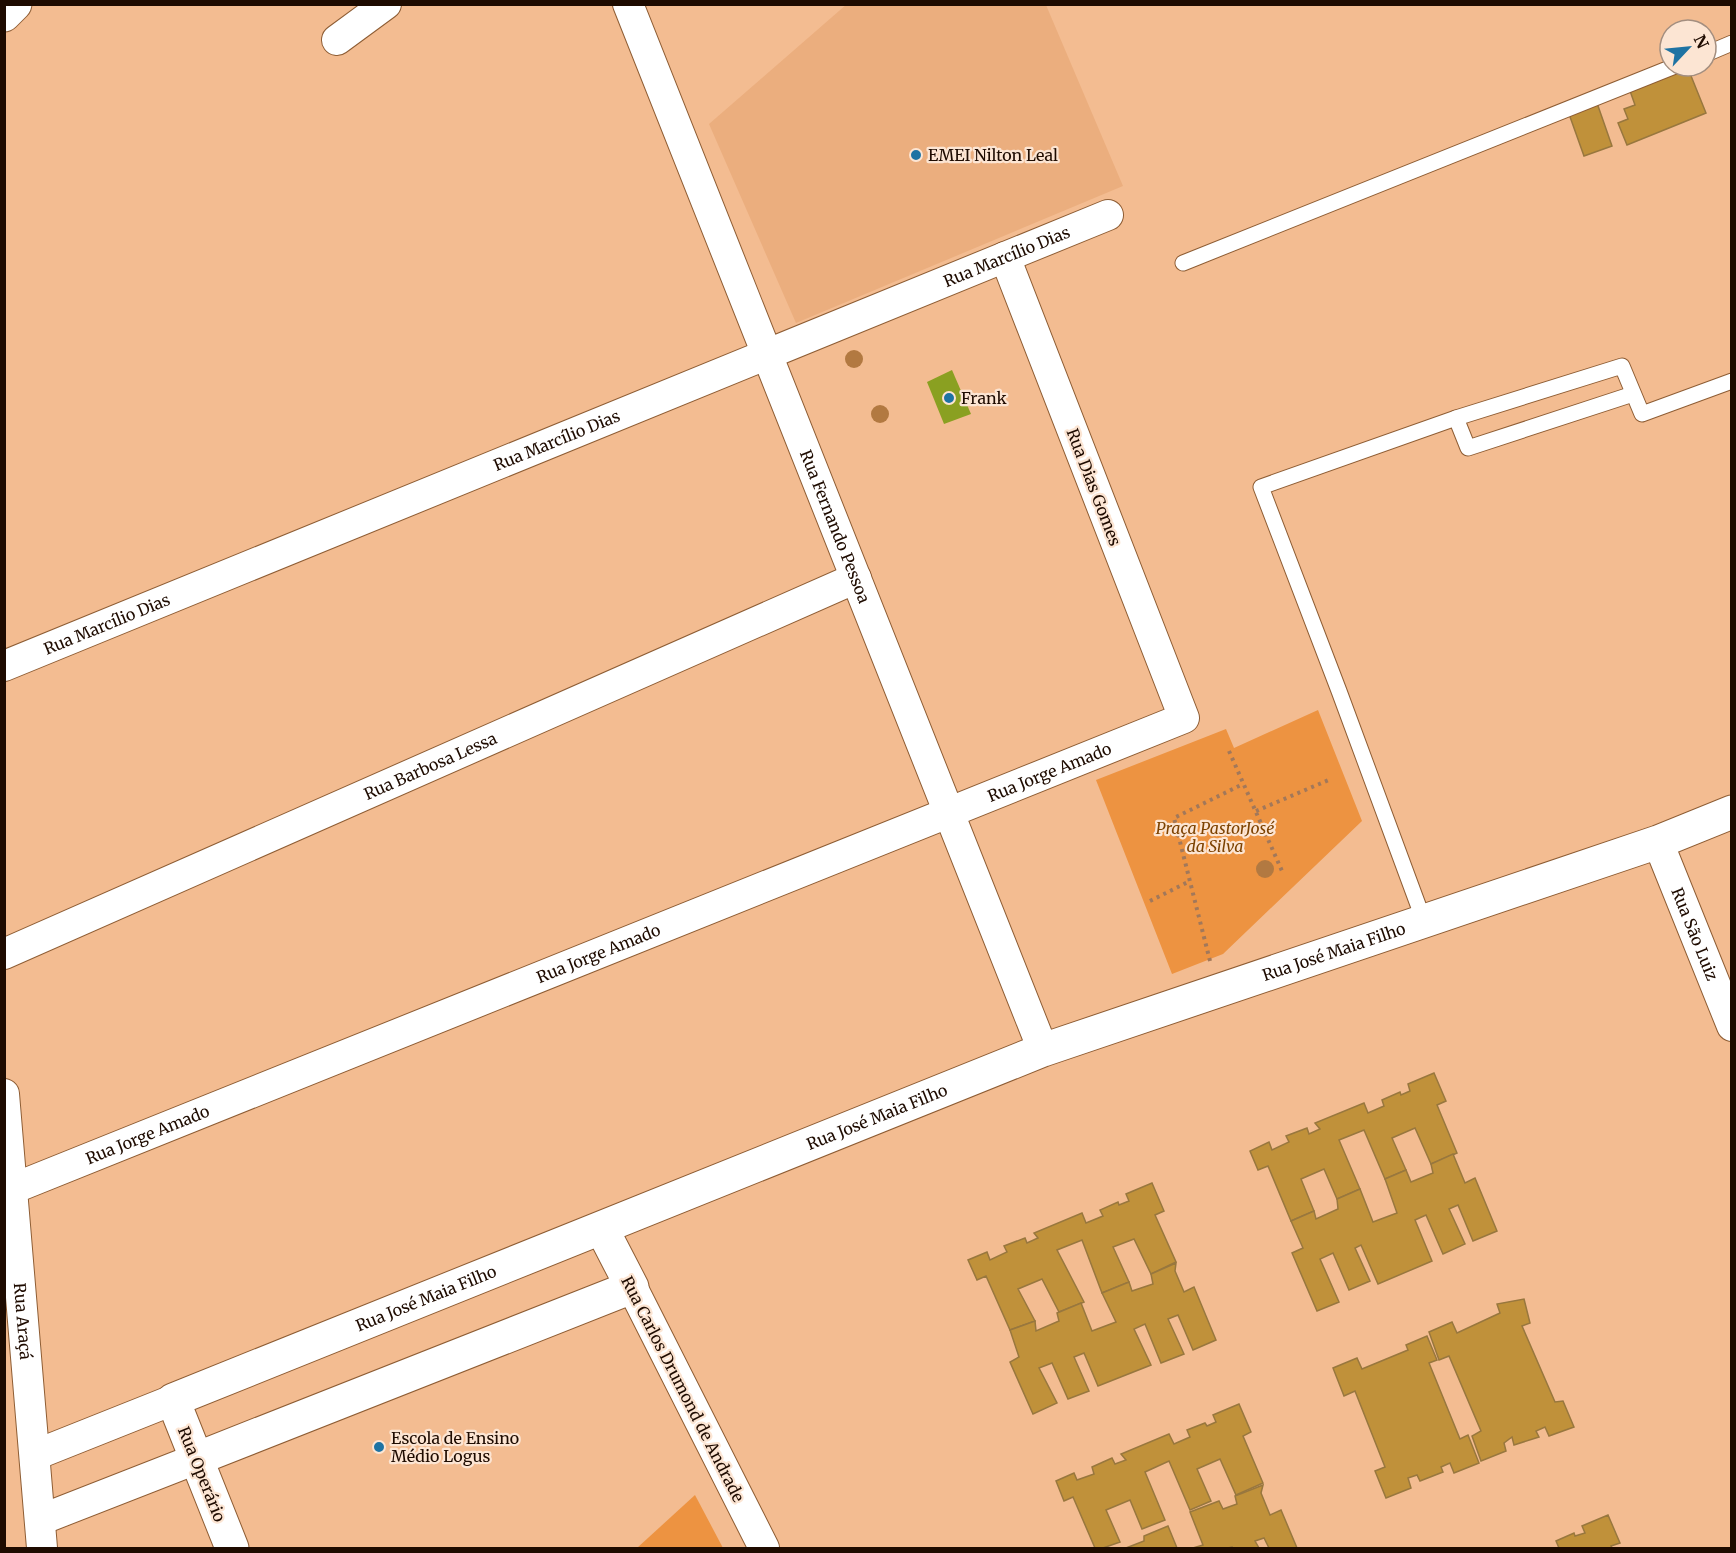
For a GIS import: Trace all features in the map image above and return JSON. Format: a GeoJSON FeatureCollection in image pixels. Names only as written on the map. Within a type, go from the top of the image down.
{"type":"FeatureCollection","features":[{"type":"Feature","properties":{"kind":"street"},"geometry":{"type":"LineString","coordinates":[[4,15],[15,4]]}},
{"type":"Feature","properties":{"kind":"street"},"geometry":{"type":"LineString","coordinates":[[337,40],[386,4]]}},
{"type":"Feature","properties":{"kind":"street","name":"Rua Fernando Pessoa"},"geometry":{"type":"LineString","coordinates":[[628,4],[1043,1050]]}},
{"type":"Feature","properties":{"kind":"street","name":"Rua Marcílio Dias"},"geometry":{"type":"LineString","coordinates":[[4,666],[1108,215]]}},
{"type":"Feature","properties":{"kind":"street","name":"Rua Dias Gomes"},"geometry":{"type":"LineString","coordinates":[[1005,257],[1184,718]]}},
{"type":"Feature","properties":{"kind":"street","name":"Rua Barbosa Lessa"},"geometry":{"type":"LineString","coordinates":[[4,954],[856,578]]}},
{"type":"Feature","properties":{"kind":"street","name":"Rua Jorge Amado"},"geometry":{"type":"LineString","coordinates":[[12,1189],[1184,718]]}},
{"type":"Feature","properties":{"kind":"street","name":"Rua José Maia Filho"},"geometry":{"type":"LineString","coordinates":[[35,1455],[1043,1050],[1658,842],[1731,812]]}},
{"type":"Feature","properties":{"kind":"street","name":"Rua São Luiz"},"geometry":{"type":"LineString","coordinates":[[1658,842],[1731,1026]]}},
{"type":"Feature","properties":{"kind":"street","name":"Rua Araçá"},"geometry":{"type":"LineString","coordinates":[[4,1094],[41,1534]]}},
{"type":"Feature","properties":{"kind":"street","name":"Rua Carlos Drumond de Andrade"},"geometry":{"type":"LineString","coordinates":[[602,1229],[764,1548]]}},
{"type":"Feature","properties":{"kind":"street"},"geometry":{"type":"LineString","coordinates":[[41,1534],[196,1459],[632,1287]]}},
{"type":"Feature","properties":{"kind":"street","name":"Rua Operário"},"geometry":{"type":"LineString","coordinates":[[173,1400],[232,1548]]}},
{"type":"Feature","properties":{"kind":"lane"},"geometry":{"type":"LineString","coordinates":[[1183,263],[1658,73]]}},
{"type":"Feature","properties":{"kind":"lane"},"geometry":{"type":"LineString","coordinates":[[1424,921],[1261,487],[1456,418],[1622,366],[1642,414],[1731,381]]}},
{"type":"Feature","properties":{"kind":"lane"},"geometry":{"type":"LineString","coordinates":[[1456,418],[1468,448],[1633,394]]}},
{"type":"Feature","properties":{"kind":"path"},"geometry":{"type":"LineString","coordinates":[[1229,751],[1282,871]]}},
{"type":"Feature","properties":{"kind":"path"},"geometry":{"type":"LineString","coordinates":[[1256,811],[1331,779]]}},
{"type":"Feature","properties":{"kind":"path"},"geometry":{"type":"LineString","coordinates":[[1217,991],[1174,818],[1243,784]]}},
{"type":"Feature","properties":{"kind":"path"},"geometry":{"type":"LineString","coordinates":[[1150,901],[1190,882]]}},
{"type":"Feature","properties":{"kind":"shaded area","name":"EMEI Nilton Leal"},"geometry":{"type":"Polygon","coordinates":[[[847,4],[1046,5],[1123,186],[796,323],[709,124],[847,4]]]}},
{"type":"Feature","properties":{"kind":"shaded area","name":"Frank"},"geometry":{"type":"Polygon","coordinates":[[[952,370],[971,414],[944,424],[927,382],[952,370]]]}},
{"type":"Feature","properties":{"kind":"green space","name":"Praça PastorJosé da Silva"},"geometry":{"type":"Polygon","coordinates":[[[1318,710],[1362,821],[1223,954],[1172,974],[1096,780],[1226,729],[1234,748],[1318,710]]]}},
{"type":"Feature","properties":{"kind":"green space"},"geometry":{"type":"Polygon","coordinates":[[[695,1495],[723,1548],[637,1548],[695,1495]]]}},
{"type":"Feature","properties":{"kind":"building"},"geometry":{"type":"Polygon","coordinates":[[[1658,77],[1692,78],[1706,113],[1627,145],[1618,123],[1628,119],[1624,109],[1635,105],[1629,88],[1658,77]]]}},
{"type":"Feature","properties":{"kind":"building"},"geometry":{"type":"Polygon","coordinates":[[[1597,103],[1612,146],[1584,156],[1569,114],[1597,103]]]}},
{"type":"Feature","properties":{"kind":"building"},"geometry":{"type":"Polygon","coordinates":[[[1434,1073],[1446,1101],[1437,1105],[1457,1153],[1431,1164],[1415,1128],[1392,1138],[1406,1170],[1385,1179],[1364,1130],[1339,1140],[1360,1189],[1337,1199],[1324,1169],[1301,1179],[1314,1211],[1291,1221],[1268,1166],[1258,1170],[1250,1151],[1269,1142],[1272,1150],[1289,1142],[1286,1136],[1307,1128],[1309,1134],[1320,1129],[1315,1123],[1364,1103],[1368,1113],[1384,1106],[1382,1100],[1400,1092],[1401,1095],[1410,1091],[1408,1084],[1434,1073]]]}},
{"type":"Feature","properties":{"kind":"building"},"geometry":{"type":"Polygon","coordinates":[[[1453,1154],[1465,1183],[1475,1178],[1497,1231],[1473,1241],[1458,1205],[1449,1209],[1465,1244],[1443,1254],[1426,1215],[1415,1220],[1432,1261],[1378,1284],[1361,1245],[1355,1248],[1370,1281],[1349,1290],[1333,1253],[1320,1259],[1339,1302],[1317,1311],[1292,1253],[1303,1248],[1291,1221],[1314,1211],[1316,1219],[1338,1209],[1337,1199],[1360,1189],[1373,1222],[1397,1213],[1385,1179],[1406,1170],[1411,1182],[1433,1173],[1431,1164],[1453,1154]]]}},
{"type":"Feature","properties":{"kind":"building"},"geometry":{"type":"Polygon","coordinates":[[[1152,1183],[1164,1211],[1155,1215],[1176,1262],[1151,1274],[1134,1239],[1113,1247],[1129,1282],[1102,1293],[1082,1240],[1057,1250],[1084,1302],[1059,1312],[1042,1279],[1018,1289],[1035,1321],[1010,1330],[986,1276],[977,1280],[968,1260],[987,1252],[990,1260],[1007,1252],[1004,1246],[1025,1238],[1027,1243],[1038,1238],[1034,1233],[1082,1213],[1086,1223],[1103,1216],[1100,1210],[1118,1202],[1119,1205],[1129,1201],[1126,1194],[1152,1183]]]}},
{"type":"Feature","properties":{"kind":"building"},"geometry":{"type":"Polygon","coordinates":[[[1176,1263],[1175,1271],[1184,1292],[1194,1287],[1216,1340],[1193,1350],[1178,1315],[1168,1319],[1184,1354],[1161,1363],[1145,1324],[1134,1329],[1151,1365],[1098,1386],[1084,1353],[1074,1357],[1089,1391],[1068,1399],[1052,1363],[1039,1368],[1057,1403],[1033,1414],[1010,1362],[1019,1357],[1010,1330],[1035,1321],[1036,1331],[1059,1321],[1057,1313],[1081,1303],[1092,1331],[1116,1322],[1102,1293],[1129,1282],[1132,1291],[1153,1284],[1151,1274],[1176,1263]]]}},
{"type":"Feature","properties":{"kind":"building"},"geometry":{"type":"Polygon","coordinates":[[[1524,1299],[1530,1323],[1522,1326],[1555,1402],[1563,1401],[1574,1427],[1549,1436],[1545,1427],[1536,1431],[1539,1437],[1514,1445],[1512,1437],[1504,1443],[1506,1451],[1481,1461],[1472,1436],[1481,1431],[1449,1356],[1439,1360],[1429,1332],[1452,1322],[1457,1333],[1500,1313],[1497,1304],[1524,1299]]]}},
{"type":"Feature","properties":{"kind":"building"},"geometry":{"type":"Polygon","coordinates":[[[1427,1336],[1437,1360],[1429,1363],[1460,1439],[1468,1435],[1479,1463],[1454,1473],[1450,1463],[1441,1467],[1443,1472],[1420,1481],[1417,1475],[1408,1478],[1411,1488],[1386,1498],[1375,1471],[1385,1467],[1355,1391],[1344,1396],[1333,1368],[1357,1358],[1362,1369],[1408,1350],[1406,1345],[1427,1336]]]}},
{"type":"Feature","properties":{"kind":"building"},"geometry":{"type":"Polygon","coordinates":[[[1239,1404],[1251,1432],[1243,1436],[1263,1483],[1236,1495],[1220,1459],[1197,1469],[1211,1501],[1190,1510],[1169,1461],[1145,1472],[1165,1520],[1142,1529],[1130,1500],[1106,1510],[1120,1542],[1103,1548],[1095,1548],[1073,1497],[1064,1501],[1056,1481],[1074,1473],[1077,1480],[1094,1474],[1092,1467],[1112,1458],[1115,1464],[1126,1460],[1121,1454],[1169,1434],[1174,1444],[1190,1437],[1187,1430],[1205,1423],[1207,1426],[1216,1422],[1213,1415],[1239,1404]]]}},
{"type":"Feature","properties":{"kind":"building"},"geometry":{"type":"Polygon","coordinates":[[[1263,1485],[1261,1493],[1270,1515],[1281,1510],[1297,1548],[1269,1548],[1264,1538],[1255,1541],[1259,1548],[1193,1548],[1203,1545],[1190,1512],[1219,1501],[1223,1509],[1237,1504],[1235,1496],[1263,1485]]]}},
{"type":"Feature","properties":{"kind":"building"},"geometry":{"type":"Polygon","coordinates":[[[1608,1515],[1620,1543],[1611,1546],[1612,1548],[1559,1548],[1556,1541],[1574,1533],[1575,1536],[1585,1533],[1582,1526],[1608,1515]]]}},
{"type":"Feature","properties":{"kind":"building"},"geometry":{"type":"Polygon","coordinates":[[[1168,1526],[1177,1548],[1126,1548],[1144,1541],[1144,1536],[1168,1526]]]}},
{"type":"Feature","properties":{"kind":"place","name":"EMEI Nilton Leal"},"geometry":{"type":"Point","coordinates":[916,155]}},
{"type":"Feature","properties":{"kind":"place","name":"Frank"},"geometry":{"type":"Point","coordinates":[949,398]}},
{"type":"Feature","properties":{"kind":"place","name":"Escola de Ensino Médio Logus"},"geometry":{"type":"Point","coordinates":[379,1447]}}]}
